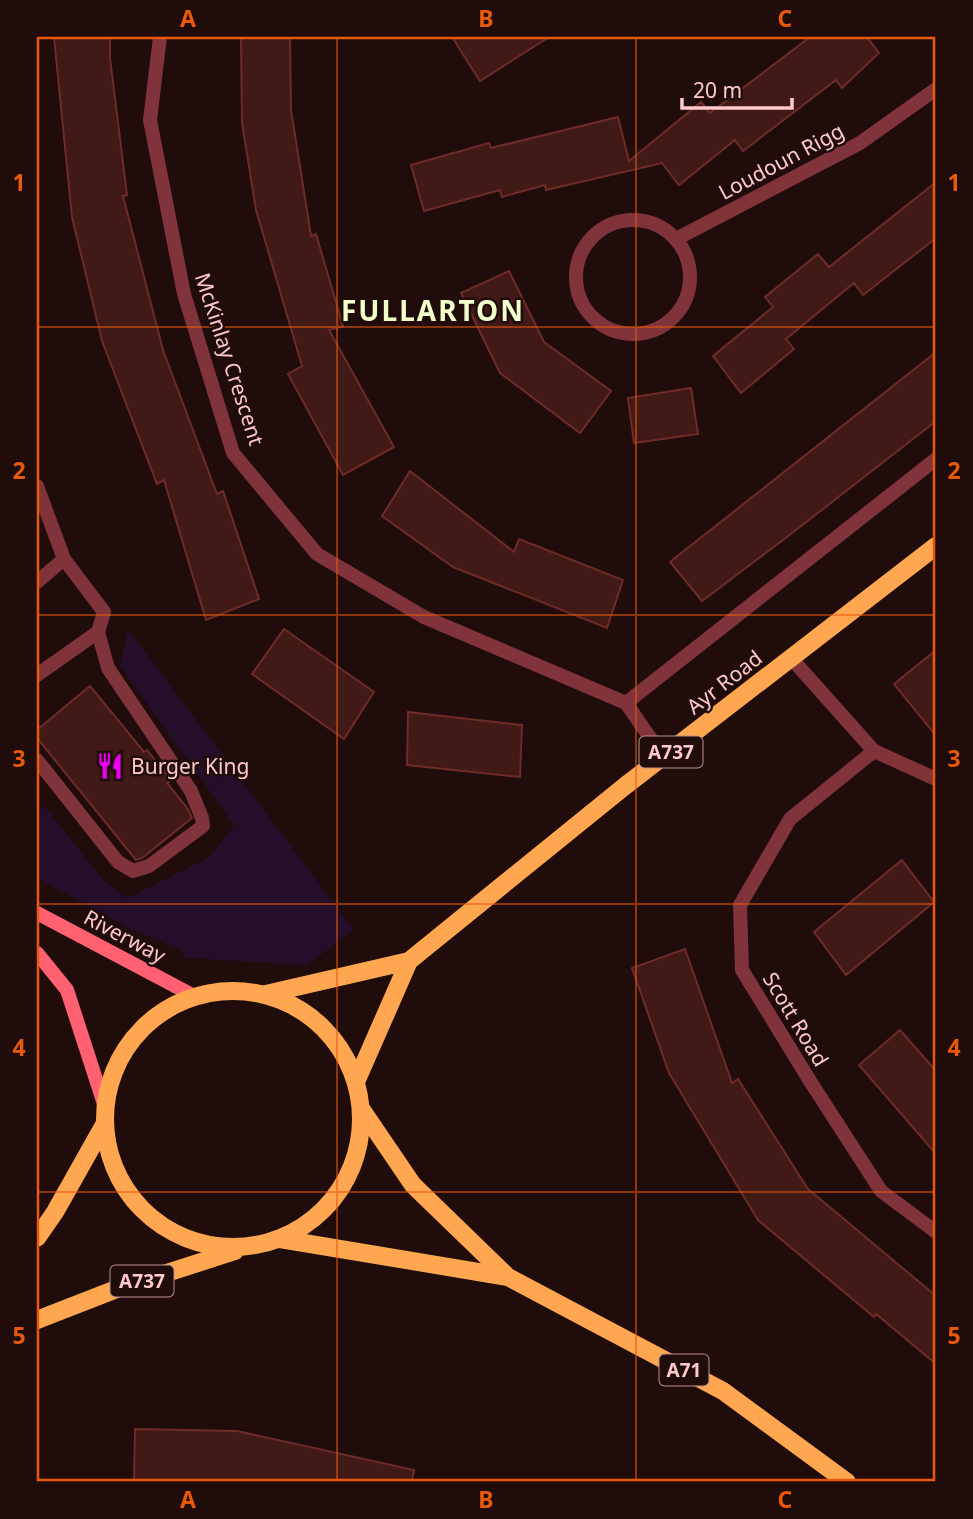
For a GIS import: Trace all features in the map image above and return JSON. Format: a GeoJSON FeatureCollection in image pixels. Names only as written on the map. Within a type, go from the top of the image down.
{"type":"FeatureCollection","features":[{"type":"Feature","properties":{"kind":"main road","name":"Ayr Road"},"geometry":{"type":"LineString","coordinates":[[410,961],[625,786],[936,546]]}},
{"type":"Feature","properties":{"kind":"main road","name":"A737"},"geometry":{"type":"LineString","coordinates":[[265,994],[410,961]]}},
{"type":"Feature","properties":{"kind":"main road","name":"A737"},"geometry":{"type":"LineString","coordinates":[[356,1082],[410,961]]}},
{"type":"Feature","properties":{"kind":"main road"},"geometry":{"type":"LineString","coordinates":[[229,990],[265,994],[305,1012],[337,1043],[356,1082],[362,1110],[358,1150],[342,1188],[315,1218],[281,1239],[249,1247],[214,1246],[180,1236],[150,1217],[127,1191],[111,1160],[105,1116],[113,1070],[133,1038],[160,1012],[194,996],[229,990]]}},
{"type":"Feature","properties":{"kind":"main road","name":"A71"},"geometry":{"type":"LineString","coordinates":[[362,1110],[413,1185],[508,1277],[723,1391],[847,1482]]}},
{"type":"Feature","properties":{"kind":"main road"},"geometry":{"type":"LineString","coordinates":[[37,1238],[55,1212],[105,1116]]}},
{"type":"Feature","properties":{"kind":"main road","name":"A71"},"geometry":{"type":"LineString","coordinates":[[281,1239],[508,1277]]}},
{"type":"Feature","properties":{"kind":"main road","name":"A737"},"geometry":{"type":"LineString","coordinates":[[37,1320],[114,1290],[249,1247]]}},
{"type":"Feature","properties":{"kind":"street","name":"McKinlay Crescent"},"geometry":{"type":"LineString","coordinates":[[160,37],[150,120],[184,294],[233,453],[317,554],[424,617],[626,704]]}},
{"type":"Feature","properties":{"kind":"street","name":"Loudoun Rigg"},"geometry":{"type":"LineString","coordinates":[[676,239],[860,143],[936,89]]}},
{"type":"Feature","properties":{"kind":"street"},"geometry":{"type":"LineString","coordinates":[[635,219],[661,226],[676,239],[687,256],[690,273],[688,293],[680,311],[660,327],[642,334],[614,331],[587,312],[578,293],[576,274],[580,253],[592,237],[615,222],[635,219]]}},
{"type":"Feature","properties":{"kind":"street","name":"Ayr Road"},"geometry":{"type":"LineString","coordinates":[[626,704],[936,460]]}},
{"type":"Feature","properties":{"kind":"street"},"geometry":{"type":"LineString","coordinates":[[37,486],[64,559],[104,612],[98,632],[108,668],[191,791],[203,826],[149,866],[133,871],[118,862],[37,760]]}},
{"type":"Feature","properties":{"kind":"street"},"geometry":{"type":"LineString","coordinates":[[37,582],[64,559]]}},
{"type":"Feature","properties":{"kind":"street"},"geometry":{"type":"LineString","coordinates":[[37,674],[98,632]]}},
{"type":"Feature","properties":{"kind":"street"},"geometry":{"type":"LineString","coordinates":[[792,658],[874,751],[936,779]]}},
{"type":"Feature","properties":{"kind":"street"},"geometry":{"type":"LineString","coordinates":[[626,704],[664,758]]}},
{"type":"Feature","properties":{"kind":"street","name":"Scott Road"},"geometry":{"type":"LineString","coordinates":[[874,751],[790,819],[740,905],[742,970],[881,1191],[936,1232]]}},
{"type":"Feature","properties":{"kind":"street","name":"Riverway"},"geometry":{"type":"LineString","coordinates":[[37,913],[194,996]]}},
{"type":"Feature","properties":{"kind":"street"},"geometry":{"type":"LineString","coordinates":[[37,953],[67,989],[105,1116]]}},
{"type":"Feature","properties":{"kind":"shaded area"},"geometry":{"type":"Polygon","coordinates":[[[128,629],[354,930],[307,965],[184,958],[181,950],[131,929],[37,878],[37,804],[48,810],[104,881],[127,898],[211,856],[234,825],[120,666],[128,629]]]}},
{"type":"Feature","properties":{"kind":"building"},"geometry":{"type":"Polygon","coordinates":[[[54,37],[110,37],[110,58],[127,195],[123,196],[163,350],[217,494],[223,491],[259,599],[206,620],[164,480],[157,484],[102,341],[72,217],[54,37]]]}},
{"type":"Feature","properties":{"kind":"building"},"geometry":{"type":"Polygon","coordinates":[[[241,37],[290,37],[291,110],[311,236],[316,234],[343,326],[329,330],[394,447],[343,475],[288,374],[302,366],[256,210],[242,123],[241,37]]]}},
{"type":"Feature","properties":{"kind":"building"},"geometry":{"type":"Polygon","coordinates":[[[452,37],[549,37],[480,81],[452,37]]]}},
{"type":"Feature","properties":{"kind":"building"},"geometry":{"type":"Polygon","coordinates":[[[810,37],[867,37],[879,53],[842,88],[836,80],[743,151],[735,140],[679,185],[662,163],[546,190],[545,185],[502,197],[500,190],[424,211],[411,165],[489,143],[491,148],[618,117],[629,161],[701,102],[710,113],[810,37]]]}},
{"type":"Feature","properties":{"kind":"building"},"geometry":{"type":"Polygon","coordinates":[[[936,182],[936,238],[863,295],[854,283],[786,339],[794,349],[741,393],[713,356],[773,307],[765,297],[818,254],[829,267],[936,182]]]}},
{"type":"Feature","properties":{"kind":"building"},"geometry":{"type":"Polygon","coordinates":[[[509,271],[544,342],[611,391],[580,433],[500,373],[461,293],[509,271]]]}},
{"type":"Feature","properties":{"kind":"building"},"geometry":{"type":"Polygon","coordinates":[[[936,352],[936,421],[702,601],[670,562],[936,352]]]}},
{"type":"Feature","properties":{"kind":"building"},"geometry":{"type":"Polygon","coordinates":[[[691,388],[698,434],[634,443],[628,398],[691,388]]]}},
{"type":"Feature","properties":{"kind":"building"},"geometry":{"type":"Polygon","coordinates":[[[410,471],[514,552],[519,539],[623,580],[607,628],[453,567],[382,516],[410,471]]]}},
{"type":"Feature","properties":{"kind":"building"},"geometry":{"type":"Polygon","coordinates":[[[284,629],[374,692],[344,739],[252,674],[284,629]]]}},
{"type":"Feature","properties":{"kind":"building"},"geometry":{"type":"Polygon","coordinates":[[[936,650],[936,736],[894,684],[936,650]]]}},
{"type":"Feature","properties":{"kind":"building","name":"Burger King"},"geometry":{"type":"Polygon","coordinates":[[[90,686],[144,752],[147,750],[171,780],[167,783],[192,818],[136,860],[37,738],[37,730],[90,686]]]}},
{"type":"Feature","properties":{"kind":"building"},"geometry":{"type":"Polygon","coordinates":[[[408,712],[522,725],[520,777],[407,765],[408,712]]]}},
{"type":"Feature","properties":{"kind":"building"},"geometry":{"type":"Polygon","coordinates":[[[902,860],[934,902],[846,975],[814,932],[902,860]]]}},
{"type":"Feature","properties":{"kind":"building"},"geometry":{"type":"Polygon","coordinates":[[[685,949],[732,1083],[738,1079],[808,1189],[936,1296],[936,1364],[876,1314],[874,1317],[758,1220],[669,1073],[632,968],[685,949]]]}},
{"type":"Feature","properties":{"kind":"building"},"geometry":{"type":"Polygon","coordinates":[[[900,1030],[936,1071],[936,1154],[859,1065],[900,1030]]]}},
{"type":"Feature","properties":{"kind":"building"},"geometry":{"type":"Polygon","coordinates":[[[135,1429],[237,1431],[414,1470],[412,1482],[134,1481],[135,1429]]]}},
{"type":"Feature","properties":{"kind":"place","name":"Burger King"},"geometry":{"type":"Point","coordinates":[110,766]}},
{"type":"Feature","properties":{"kind":"district","name":"FULLARTON"},"geometry":{"type":"Point","coordinates":[433,310]}}]}
